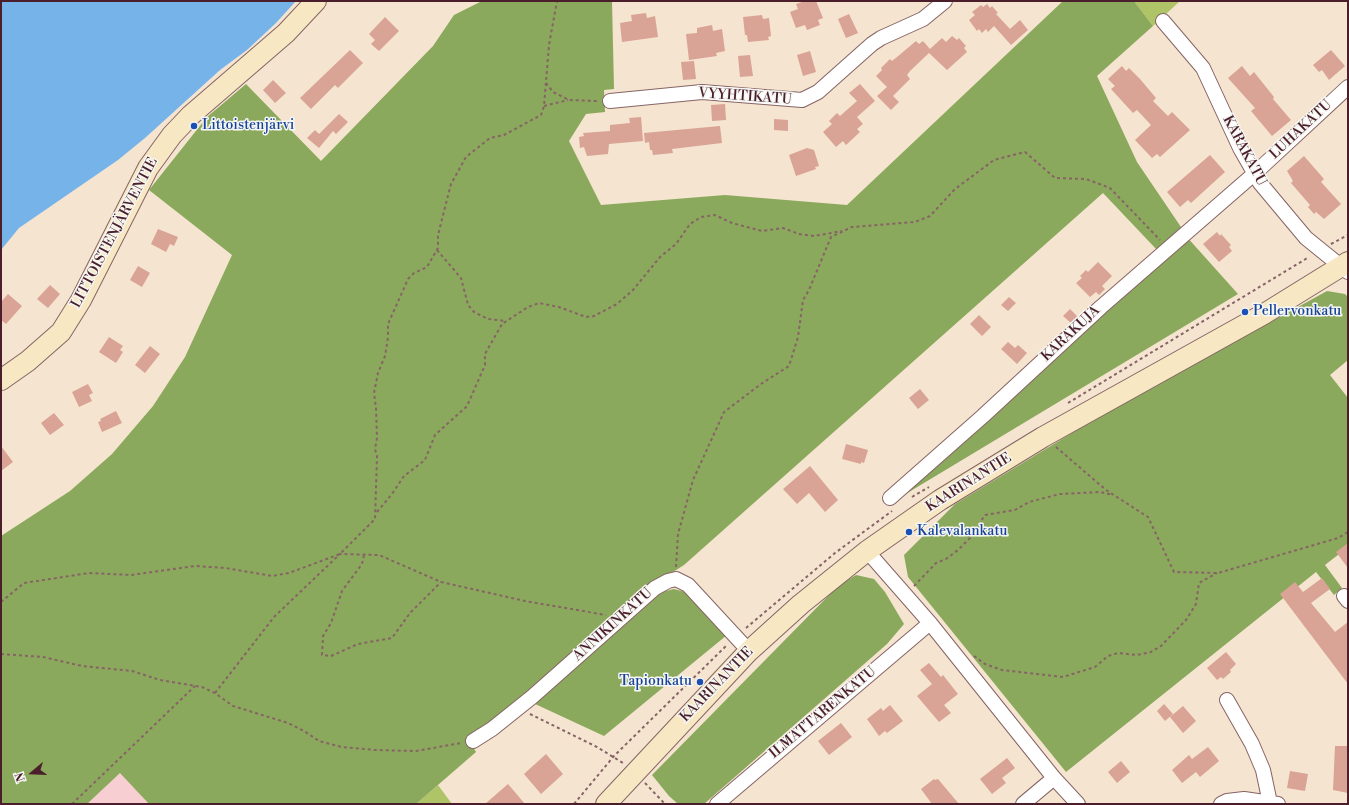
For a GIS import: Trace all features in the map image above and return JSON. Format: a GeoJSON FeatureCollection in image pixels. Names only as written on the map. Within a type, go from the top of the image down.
{"type":"FeatureCollection","features":[{"type":"Feature","properties":{"kind":"main road","name":"LITTOISTENJÄRVENTIE"},"geometry":{"type":"LineString","coordinates":[[1,380],[28,361],[61,332],[81,300],[148,168],[172,135],[191,115],[286,33],[316,1]]}},
{"type":"Feature","properties":{"kind":"main road","name":"KAARINANTIE"},"geometry":{"type":"LineString","coordinates":[[606,804],[749,651],[801,604],[867,551],[940,500],[1043,437],[1346,267]]}},
{"type":"Feature","properties":{"kind":"street","name":"VYYHTIKATU"},"geometry":{"type":"LineString","coordinates":[[610,101],[702,92],[802,100],[818,92],[872,44],[881,38],[923,19],[945,1]]}},
{"type":"Feature","properties":{"kind":"street","name":"KARAKATU"},"geometry":{"type":"LineString","coordinates":[[1163,21],[1203,68],[1254,174],[1266,192],[1306,238],[1346,267]]}},
{"type":"Feature","properties":{"kind":"street","name":"LUHAKATU"},"geometry":{"type":"LineString","coordinates":[[1254,174],[1348,87]]}},
{"type":"Feature","properties":{"kind":"street","name":"KARAKUJA"},"geometry":{"type":"LineString","coordinates":[[890,498],[984,416],[1101,306],[1254,174]]}},
{"type":"Feature","properties":{"kind":"street"},"geometry":{"type":"LineString","coordinates":[[867,551],[930,623],[1054,778],[1078,804]]}},
{"type":"Feature","properties":{"kind":"street","name":"ANNIKINKATU"},"geometry":{"type":"LineString","coordinates":[[472,741],[520,707],[661,584],[676,579]]}},
{"type":"Feature","properties":{"kind":"street"},"geometry":{"type":"LineString","coordinates":[[676,579],[683,581],[691,587],[749,651]]}},
{"type":"Feature","properties":{"kind":"street","name":"ILMATTARENKATU"},"geometry":{"type":"LineString","coordinates":[[717,804],[930,623]]}},
{"type":"Feature","properties":{"kind":"street"},"geometry":{"type":"LineString","coordinates":[[1221,804],[1227,801],[1244,799],[1274,803],[1263,770],[1252,744],[1227,700]]}},
{"type":"Feature","properties":{"kind":"street"},"geometry":{"type":"LineString","coordinates":[[1023,804],[1054,778]]}},
{"type":"Feature","properties":{"kind":"path"},"geometry":{"type":"LineString","coordinates":[[215,693],[274,617],[375,519],[377,456],[375,449],[377,438],[374,393],[378,373],[385,356],[388,337],[388,324],[408,279],[414,273],[427,267],[438,250],[438,235],[451,184],[466,157],[490,138],[504,135],[541,115],[544,106],[549,45],[556,1]]}},
{"type":"Feature","properties":{"kind":"path"},"geometry":{"type":"LineString","coordinates":[[546,83],[553,92],[569,100]]}},
{"type":"Feature","properties":{"kind":"path"},"geometry":{"type":"LineString","coordinates":[[544,106],[569,100],[610,101]]}},
{"type":"Feature","properties":{"kind":"path"},"geometry":{"type":"LineString","coordinates":[[676,579],[678,534],[693,480],[724,412],[761,384],[789,366],[798,337],[803,300],[809,290],[831,237],[852,227],[914,222],[930,216],[955,189],[994,160],[1025,152],[1055,178],[1086,179],[1110,188],[1168,248]]}},
{"type":"Feature","properties":{"kind":"path"},"geometry":{"type":"LineString","coordinates":[[376,513],[392,494],[404,476],[425,460],[436,436],[467,406],[485,365],[485,354],[502,324],[528,307],[539,303],[559,307],[586,317],[594,316],[617,304],[633,290],[660,257],[676,244],[690,224],[701,217],[715,215],[732,223],[762,231],[783,228],[799,234],[814,236],[847,230]]}},
{"type":"Feature","properties":{"kind":"path"},"geometry":{"type":"LineString","coordinates":[[438,250],[461,278],[468,305],[474,312],[488,319],[507,321]]}},
{"type":"Feature","properties":{"kind":"path"},"geometry":{"type":"LineString","coordinates":[[1043,437],[1106,490],[1148,517],[1174,572],[1218,573]]}},
{"type":"Feature","properties":{"kind":"path"},"geometry":{"type":"LineString","coordinates":[[906,596],[936,563],[946,559],[966,542],[985,515],[1015,510],[1029,502],[1060,494],[1100,492],[1116,496]]}},
{"type":"Feature","properties":{"kind":"path"},"geometry":{"type":"LineString","coordinates":[[972,655],[985,664],[1002,670],[1063,677],[1095,667],[1108,656],[1118,653],[1137,655],[1151,652],[1161,646],[1186,620],[1196,604],[1199,583],[1218,573],[1338,538],[1348,532]]}},
{"type":"Feature","properties":{"kind":"path"},"geometry":{"type":"LineString","coordinates":[[1,602],[24,582],[89,573],[131,575],[194,566],[226,568],[272,576],[289,573],[340,554],[379,555],[441,582],[525,601],[623,618]]}},
{"type":"Feature","properties":{"kind":"path"},"geometry":{"type":"LineString","coordinates":[[364,555],[362,564],[342,591],[331,623],[323,636],[322,655],[331,656],[358,644],[392,638],[410,613],[441,582]]}},
{"type":"Feature","properties":{"kind":"path"},"geometry":{"type":"LineString","coordinates":[[1,654],[43,657],[82,666],[118,669],[160,680],[195,686],[215,693],[233,706],[288,723],[319,741],[342,747],[416,751],[472,741]]}},
{"type":"Feature","properties":{"kind":"path"},"geometry":{"type":"LineString","coordinates":[[72,804],[195,686]]}},
{"type":"Feature","properties":{"kind":"path"},"geometry":{"type":"LineString","coordinates":[[520,707],[614,756],[626,765]]}},
{"type":"Feature","properties":{"kind":"path"},"geometry":{"type":"LineString","coordinates":[[642,780],[666,804]]}},
{"type":"Feature","properties":{"kind":"shaded area"},"geometry":{"type":"Polygon","coordinates":[[[120,772],[149,804],[87,804],[120,772]]]}},
{"type":"Feature","properties":{"kind":"green space"},"geometry":{"type":"Polygon","coordinates":[[[482,1],[612,1],[614,89],[604,90],[605,112],[586,114],[569,141],[601,205],[725,195],[847,205],[1063,1],[1134,1],[1153,26],[1097,76],[1137,162],[1183,230],[1158,251],[1103,193],[684,565],[654,584],[524,696],[469,740],[476,752],[416,804],[149,804],[120,773],[87,804],[1,804],[1,536],[70,491],[112,454],[153,406],[185,357],[232,255],[149,190],[207,117],[246,84],[321,161],[433,46],[454,15],[482,1]]]}},
{"type":"Feature","properties":{"kind":"green space"},"geometry":{"type":"Polygon","coordinates":[[[1134,1],[1180,1],[1153,26],[1134,1]]]}},
{"type":"Feature","properties":{"kind":"green space"},"geometry":{"type":"Polygon","coordinates":[[[1186,236],[1238,294],[904,495],[906,488],[1186,236]]]}},
{"type":"Feature","properties":{"kind":"green space"},"geometry":{"type":"Polygon","coordinates":[[[1327,291],[1345,294],[1348,297],[1348,360],[1330,375],[1348,398],[1348,547],[1325,565],[1342,588],[1334,595],[1316,572],[1066,772],[908,577],[904,555],[955,504],[1100,416],[1327,291]]]}},
{"type":"Feature","properties":{"kind":"green space"},"geometry":{"type":"Polygon","coordinates":[[[856,575],[874,579],[885,592],[904,624],[887,644],[704,804],[678,804],[669,796],[652,775],[838,586],[856,575]]]}},
{"type":"Feature","properties":{"kind":"green space"},"geometry":{"type":"Polygon","coordinates":[[[674,589],[685,592],[727,635],[604,736],[533,703],[662,592],[674,589]]]}},
{"type":"Feature","properties":{"kind":"green space"},"geometry":{"type":"Polygon","coordinates":[[[438,785],[452,804],[416,804],[438,785]]]}},
{"type":"Feature","properties":{"kind":"water","name":"Littoistenjärvi"},"geometry":{"type":"Polygon","coordinates":[[[1,1],[296,1],[276,23],[247,50],[220,70],[145,138],[118,160],[19,228],[1,250],[1,1]]]}},
{"type":"Feature","properties":{"kind":"building"},"geometry":{"type":"Polygon","coordinates":[[[805,1],[816,1],[823,18],[818,20],[820,25],[807,30],[805,25],[796,28],[790,12],[798,9],[796,4],[805,1]]]}},
{"type":"Feature","properties":{"kind":"building"},"geometry":{"type":"Polygon","coordinates":[[[987,4],[990,8],[992,6],[998,13],[996,14],[1010,29],[1020,20],[1028,30],[1011,45],[994,26],[988,32],[986,29],[982,33],[979,29],[977,31],[969,20],[975,15],[972,12],[981,5],[983,7],[987,4]]]}},
{"type":"Feature","properties":{"kind":"building"},"geometry":{"type":"Polygon","coordinates":[[[646,13],[647,18],[655,16],[658,37],[622,42],[620,23],[632,21],[631,15],[646,13]]]}},
{"type":"Feature","properties":{"kind":"building"},"geometry":{"type":"Polygon","coordinates":[[[849,14],[858,33],[846,38],[838,19],[849,14]]]}},
{"type":"Feature","properties":{"kind":"building"},"geometry":{"type":"Polygon","coordinates":[[[762,15],[763,19],[769,18],[771,36],[768,37],[769,40],[748,42],[747,35],[745,35],[743,17],[762,15]]]}},
{"type":"Feature","properties":{"kind":"building"},"geometry":{"type":"Polygon","coordinates":[[[385,17],[399,31],[379,51],[371,44],[375,40],[369,34],[385,17]]]}},
{"type":"Feature","properties":{"kind":"building"},"geometry":{"type":"Polygon","coordinates":[[[712,25],[713,31],[722,29],[725,51],[716,53],[717,56],[689,60],[686,34],[697,33],[697,28],[712,25]]]}},
{"type":"Feature","properties":{"kind":"building"},"geometry":{"type":"Polygon","coordinates":[[[952,36],[957,40],[959,38],[966,46],[964,48],[967,52],[947,70],[929,53],[910,71],[907,75],[910,79],[893,96],[899,102],[891,110],[877,96],[887,87],[876,76],[882,70],[881,68],[890,59],[892,61],[916,41],[919,44],[923,41],[930,49],[942,38],[946,42],[952,36]]]}},
{"type":"Feature","properties":{"kind":"building"},"geometry":{"type":"Polygon","coordinates":[[[350,50],[363,63],[338,88],[335,85],[311,109],[300,98],[350,50]]]}},
{"type":"Feature","properties":{"kind":"building"},"geometry":{"type":"Polygon","coordinates":[[[1331,50],[1345,66],[1329,80],[1322,70],[1319,72],[1313,65],[1331,50]]]}},
{"type":"Feature","properties":{"kind":"building"},"geometry":{"type":"Polygon","coordinates":[[[810,51],[816,72],[803,76],[797,55],[810,51]]]}},
{"type":"Feature","properties":{"kind":"building"},"geometry":{"type":"Polygon","coordinates":[[[750,55],[753,76],[740,77],[738,56],[750,55]]]}},
{"type":"Feature","properties":{"kind":"building"},"geometry":{"type":"Polygon","coordinates":[[[694,61],[696,79],[683,80],[681,62],[694,61]]]}},
{"type":"Feature","properties":{"kind":"building"},"geometry":{"type":"Polygon","coordinates":[[[1122,66],[1126,71],[1129,68],[1140,79],[1156,98],[1153,101],[1168,116],[1172,112],[1190,130],[1160,157],[1157,154],[1152,158],[1135,140],[1151,125],[1137,110],[1133,113],[1111,89],[1115,86],[1108,79],[1122,66]]]}},
{"type":"Feature","properties":{"kind":"building"},"geometry":{"type":"Polygon","coordinates":[[[1242,66],[1250,76],[1254,72],[1274,97],[1273,99],[1291,120],[1272,136],[1251,111],[1255,108],[1228,78],[1242,66]]]}},
{"type":"Feature","properties":{"kind":"building"},"geometry":{"type":"Polygon","coordinates":[[[273,80],[286,93],[275,103],[263,90],[273,80]]]}},
{"type":"Feature","properties":{"kind":"building"},"geometry":{"type":"Polygon","coordinates":[[[860,84],[875,101],[857,117],[863,124],[857,129],[860,132],[846,145],[843,141],[836,147],[823,132],[832,124],[829,121],[837,113],[840,116],[857,101],[849,93],[860,84]]]}},
{"type":"Feature","properties":{"kind":"building"},"geometry":{"type":"Polygon","coordinates":[[[725,104],[726,120],[712,121],[711,105],[725,104]]]}},
{"type":"Feature","properties":{"kind":"building"},"geometry":{"type":"Polygon","coordinates":[[[339,114],[348,122],[336,134],[333,131],[319,148],[307,138],[315,130],[319,134],[339,114]]]}},
{"type":"Feature","properties":{"kind":"building"},"geometry":{"type":"Polygon","coordinates":[[[641,117],[643,141],[609,144],[608,154],[587,156],[584,147],[580,148],[579,137],[584,136],[583,133],[610,131],[610,125],[630,123],[629,118],[641,117]]]}},
{"type":"Feature","properties":{"kind":"building"},"geometry":{"type":"Polygon","coordinates":[[[774,119],[788,120],[788,131],[774,130],[774,119]]]}},
{"type":"Feature","properties":{"kind":"building"},"geometry":{"type":"Polygon","coordinates":[[[720,126],[722,143],[672,149],[673,153],[653,155],[652,150],[650,150],[649,142],[645,143],[644,133],[720,126]]]}},
{"type":"Feature","properties":{"kind":"building"},"geometry":{"type":"Polygon","coordinates":[[[807,148],[814,150],[819,166],[815,167],[816,169],[796,176],[789,155],[807,148]]]}},
{"type":"Feature","properties":{"kind":"building"},"geometry":{"type":"Polygon","coordinates":[[[1210,155],[1225,172],[1191,203],[1188,200],[1180,207],[1167,192],[1210,155]]]}},
{"type":"Feature","properties":{"kind":"building"},"geometry":{"type":"Polygon","coordinates":[[[1304,156],[1324,179],[1321,182],[1341,204],[1324,219],[1316,212],[1314,214],[1308,207],[1310,205],[1291,183],[1293,181],[1287,171],[1304,156]]]}},
{"type":"Feature","properties":{"kind":"building"},"geometry":{"type":"Polygon","coordinates":[[[158,229],[178,237],[174,246],[170,244],[166,252],[151,244],[158,229]]]}},
{"type":"Feature","properties":{"kind":"building"},"geometry":{"type":"Polygon","coordinates":[[[1217,232],[1220,236],[1221,234],[1231,245],[1229,247],[1232,251],[1219,262],[1203,244],[1217,232]]]}},
{"type":"Feature","properties":{"kind":"building"},"geometry":{"type":"Polygon","coordinates":[[[1098,262],[1112,276],[1102,286],[1105,289],[1099,295],[1096,292],[1090,297],[1076,283],[1082,278],[1080,276],[1086,270],[1088,272],[1098,262]]]}},
{"type":"Feature","properties":{"kind":"building"},"geometry":{"type":"Polygon","coordinates":[[[138,266],[150,273],[142,287],[130,280],[138,266]]]}},
{"type":"Feature","properties":{"kind":"building"},"geometry":{"type":"Polygon","coordinates":[[[50,285],[60,294],[48,308],[37,299],[50,285]]]}},
{"type":"Feature","properties":{"kind":"building"},"geometry":{"type":"Polygon","coordinates":[[[8,294],[22,306],[6,324],[1,320],[1,302],[8,294]]]}},
{"type":"Feature","properties":{"kind":"building"},"geometry":{"type":"Polygon","coordinates":[[[1009,297],[1016,303],[1008,311],[1001,305],[1009,297]]]}},
{"type":"Feature","properties":{"kind":"building"},"geometry":{"type":"Polygon","coordinates":[[[1070,309],[1078,317],[1071,323],[1063,316],[1070,309]]]}},
{"type":"Feature","properties":{"kind":"building"},"geometry":{"type":"Polygon","coordinates":[[[979,315],[991,327],[982,336],[970,324],[979,315]]]}},
{"type":"Feature","properties":{"kind":"building"},"geometry":{"type":"Polygon","coordinates":[[[109,337],[123,346],[120,350],[123,352],[116,363],[99,352],[109,337]]]}},
{"type":"Feature","properties":{"kind":"building"},"geometry":{"type":"Polygon","coordinates":[[[1008,342],[1015,348],[1018,345],[1027,353],[1017,364],[1001,349],[1008,342]]]}},
{"type":"Feature","properties":{"kind":"building"},"geometry":{"type":"Polygon","coordinates":[[[150,346],[160,354],[145,373],[135,365],[150,346]]]}},
{"type":"Feature","properties":{"kind":"building"},"geometry":{"type":"Polygon","coordinates":[[[88,384],[93,393],[89,395],[92,401],[79,407],[72,392],[88,384]]]}},
{"type":"Feature","properties":{"kind":"building"},"geometry":{"type":"Polygon","coordinates":[[[920,389],[929,400],[918,409],[909,398],[920,389]]]}},
{"type":"Feature","properties":{"kind":"building"},"geometry":{"type":"Polygon","coordinates":[[[116,411],[122,423],[102,432],[98,422],[101,421],[100,419],[116,411]]]}},
{"type":"Feature","properties":{"kind":"building"},"geometry":{"type":"Polygon","coordinates":[[[54,413],[64,425],[50,435],[41,423],[54,413]]]}},
{"type":"Feature","properties":{"kind":"building"},"geometry":{"type":"Polygon","coordinates":[[[846,444],[868,450],[864,463],[861,462],[861,464],[842,459],[846,444]]]}},
{"type":"Feature","properties":{"kind":"building"},"geometry":{"type":"Polygon","coordinates":[[[1,446],[13,462],[1,471],[1,446]]]}},
{"type":"Feature","properties":{"kind":"building"},"geometry":{"type":"Polygon","coordinates":[[[810,466],[838,500],[825,512],[809,493],[797,504],[783,489],[810,466]]]}},
{"type":"Feature","properties":{"kind":"building"},"geometry":{"type":"Polygon","coordinates":[[[1348,543],[1348,568],[1336,552],[1348,543]]]}},
{"type":"Feature","properties":{"kind":"building"},"geometry":{"type":"Polygon","coordinates":[[[1322,578],[1330,589],[1311,603],[1335,632],[1348,622],[1348,684],[1280,594],[1295,582],[1303,592],[1322,578]]]}},
{"type":"Feature","properties":{"kind":"building"},"geometry":{"type":"Polygon","coordinates":[[[1226,652],[1236,664],[1230,670],[1231,672],[1223,679],[1221,677],[1217,680],[1207,668],[1226,652]]]}},
{"type":"Feature","properties":{"kind":"building"},"geometry":{"type":"Polygon","coordinates":[[[929,663],[941,677],[943,675],[958,694],[944,705],[951,713],[939,722],[917,696],[932,684],[920,670],[929,663]]]}},
{"type":"Feature","properties":{"kind":"building"},"geometry":{"type":"Polygon","coordinates":[[[1164,704],[1173,714],[1165,721],[1157,711],[1164,704]]]}},
{"type":"Feature","properties":{"kind":"building"},"geometry":{"type":"Polygon","coordinates":[[[890,705],[903,721],[887,733],[885,731],[879,736],[867,719],[881,708],[883,711],[890,705]]]}},
{"type":"Feature","properties":{"kind":"building"},"geometry":{"type":"Polygon","coordinates":[[[1183,706],[1196,721],[1183,733],[1170,717],[1183,706]]]}},
{"type":"Feature","properties":{"kind":"building"},"geometry":{"type":"Polygon","coordinates":[[[841,723],[852,737],[829,755],[818,741],[841,723]]]}},
{"type":"Feature","properties":{"kind":"building"},"geometry":{"type":"Polygon","coordinates":[[[1335,746],[1348,746],[1348,793],[1333,790],[1335,746]]]}},
{"type":"Feature","properties":{"kind":"building"},"geometry":{"type":"Polygon","coordinates":[[[1208,747],[1219,761],[1200,777],[1196,772],[1182,783],[1172,770],[1189,755],[1192,759],[1208,747]]]}},
{"type":"Feature","properties":{"kind":"building"},"geometry":{"type":"Polygon","coordinates":[[[546,754],[563,774],[541,794],[524,774],[546,754]]]}},
{"type":"Feature","properties":{"kind":"building"},"geometry":{"type":"Polygon","coordinates":[[[1007,758],[1015,768],[1002,778],[1006,783],[992,794],[980,779],[1007,758]]]}},
{"type":"Feature","properties":{"kind":"building"},"geometry":{"type":"Polygon","coordinates":[[[1121,761],[1130,772],[1117,783],[1108,772],[1121,761]]]}},
{"type":"Feature","properties":{"kind":"building"},"geometry":{"type":"Polygon","coordinates":[[[1290,771],[1308,774],[1305,791],[1287,788],[1290,771]]]}},
{"type":"Feature","properties":{"kind":"building"},"geometry":{"type":"Polygon","coordinates":[[[934,779],[938,779],[959,804],[932,804],[921,789],[934,779]]]}},
{"type":"Feature","properties":{"kind":"building"},"geometry":{"type":"Polygon","coordinates":[[[508,784],[525,804],[485,804],[508,784]]]}},
{"type":"Feature","properties":{"kind":"place","name":"Littoistenjärvi"},"geometry":{"type":"Point","coordinates":[194,126]}},
{"type":"Feature","properties":{"kind":"place","name":"Pellervonkatu"},"geometry":{"type":"Point","coordinates":[1245,312]}},
{"type":"Feature","properties":{"kind":"place","name":"Kalevalankatu"},"geometry":{"type":"Point","coordinates":[909,532]}},
{"type":"Feature","properties":{"kind":"place","name":"Tapionkatu"},"geometry":{"type":"Point","coordinates":[700,682]}}]}
